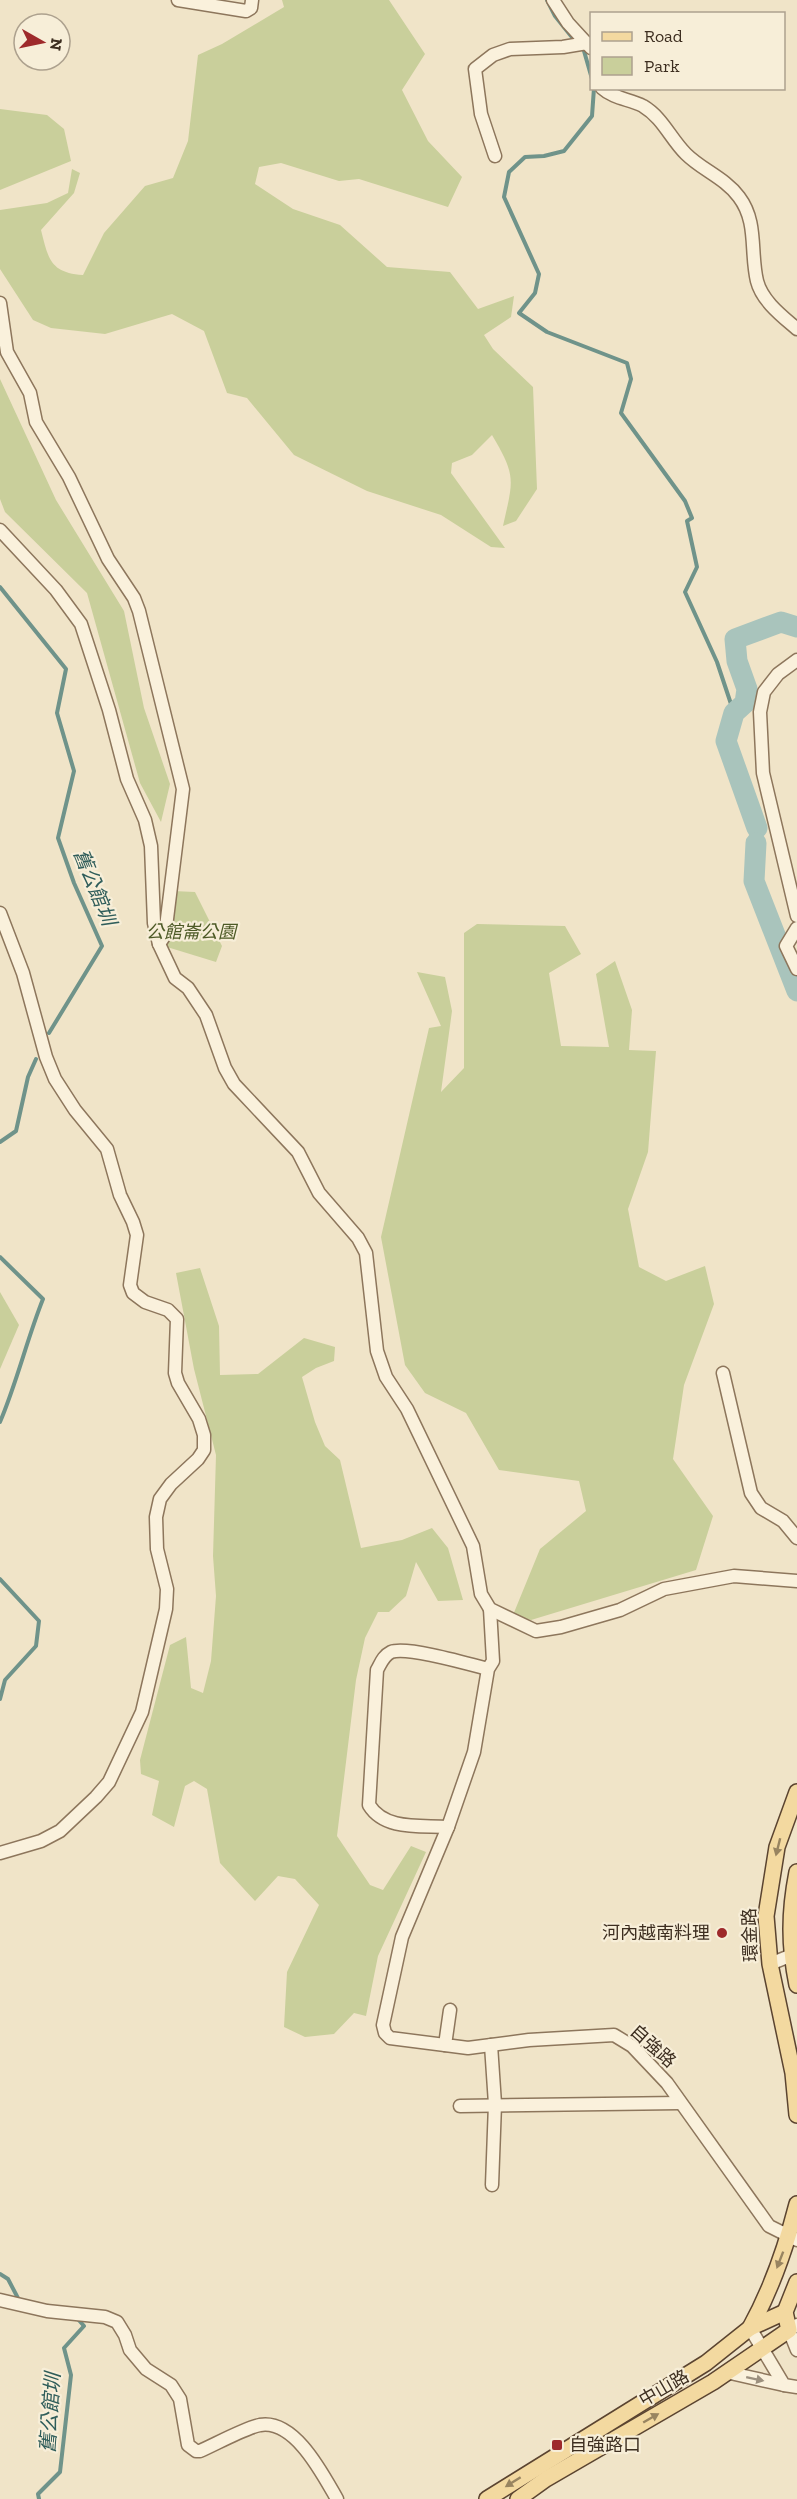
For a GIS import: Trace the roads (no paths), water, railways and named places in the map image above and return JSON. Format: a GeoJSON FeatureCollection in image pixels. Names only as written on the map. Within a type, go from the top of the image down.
{"type":"FeatureCollection","features":[{"type":"Feature","properties":{"kind":"main road","name":"環金路"},"geometry":{"type":"LineString","coordinates":[[797,1792],[777,1847],[766,1916],[770,1964],[793,2073],[797,2115]]}},
{"type":"Feature","properties":{"kind":"main road"},"geometry":{"type":"LineString","coordinates":[[797,1872],[790,1906],[797,1985]]}},
{"type":"Feature","properties":{"kind":"main road"},"geometry":{"type":"LineString","coordinates":[[750,2328],[793,2238],[797,2204]]}},
{"type":"Feature","properties":{"kind":"main road"},"geometry":{"type":"LineString","coordinates":[[793,2327],[791,2308],[797,2282]]}},
{"type":"Feature","properties":{"kind":"main road"},"geometry":{"type":"LineString","coordinates":[[750,2328],[791,2308]]}},
{"type":"Feature","properties":{"kind":"main road","name":"中山路"},"geometry":{"type":"LineString","coordinates":[[543,2472],[726,2373],[793,2327]]}},
{"type":"Feature","properties":{"kind":"main road","name":"中山路"},"geometry":{"type":"LineString","coordinates":[[543,2472],[706,2362],[750,2328]]}},
{"type":"Feature","properties":{"kind":"main road"},"geometry":{"type":"LineString","coordinates":[[487,2499],[543,2472]]}},
{"type":"Feature","properties":{"kind":"main road"},"geometry":{"type":"LineString","coordinates":[[518,2499],[543,2472]]}},
{"type":"Feature","properties":{"kind":"street"},"geometry":{"type":"LineString","coordinates":[[178,0],[246,11],[251,8],[252,0]]}},
{"type":"Feature","properties":{"kind":"street"},"geometry":{"type":"LineString","coordinates":[[553,0],[568,23],[589,46]]}},
{"type":"Feature","properties":{"kind":"street"},"geometry":{"type":"LineString","coordinates":[[495,156],[481,114],[475,69],[493,55],[510,49],[589,46]]}},
{"type":"Feature","properties":{"kind":"street"},"geometry":{"type":"LineString","coordinates":[[605,90],[614,97],[642,105],[660,119],[687,156],[726,184],[739,197],[751,222],[757,282],[765,297],[797,329]]}},
{"type":"Feature","properties":{"kind":"street"},"geometry":{"type":"LineString","coordinates":[[0,303],[7,352],[30,393],[36,422],[69,477],[108,559],[134,598],[162,701],[183,789],[165,935],[159,944]]}},
{"type":"Feature","properties":{"kind":"street"},"geometry":{"type":"LineString","coordinates":[[0,530],[56,590],[81,624],[109,710],[127,779],[145,820],[151,846],[154,923],[159,944],[176,978],[188,988],[206,1015],[225,1068],[234,1083],[298,1152],[319,1193],[358,1238],[366,1253],[377,1351],[383,1368],[407,1408],[473,1546],[481,1594],[490,1609],[493,1661],[488,1669],[474,1752],[448,1827],[385,1822],[375,1815],[369,1805],[377,1670],[383,1658],[392,1652],[407,1651],[488,1669]]}},
{"type":"Feature","properties":{"kind":"street"},"geometry":{"type":"LineString","coordinates":[[797,660],[778,674],[764,692],[760,712],[763,773],[797,916]]}},
{"type":"Feature","properties":{"kind":"street"},"geometry":{"type":"LineString","coordinates":[[0,914],[23,973],[46,1057],[55,1079],[75,1110],[106,1149],[120,1195],[137,1235],[130,1285],[133,1293],[145,1302],[168,1310],[177,1319],[175,1373],[178,1383],[199,1419],[204,1435],[204,1450],[198,1459],[171,1484],[160,1499],[156,1517],[157,1549],[167,1589],[166,1609],[142,1712],[109,1782],[60,1831],[41,1841],[0,1853]]}},
{"type":"Feature","properties":{"kind":"street"},"geometry":{"type":"LineString","coordinates":[[797,928],[786,946],[797,969]]}},
{"type":"Feature","properties":{"kind":"street"},"geometry":{"type":"LineString","coordinates":[[723,1373],[751,1493],[761,1508],[783,1521],[797,1538]]}},
{"type":"Feature","properties":{"kind":"street"},"geometry":{"type":"LineString","coordinates":[[490,1609],[536,1631],[561,1627],[620,1610],[664,1589],[676,1586],[734,1576],[797,1581]]}},
{"type":"Feature","properties":{"kind":"street","name":"自強路"},"geometry":{"type":"LineString","coordinates":[[448,1827],[402,1937],[383,2025],[385,2033],[390,2038],[468,2048],[529,2040],[614,2035],[632,2046],[667,2083],[769,2226],[793,2238]]}},
{"type":"Feature","properties":{"kind":"street"},"geometry":{"type":"LineString","coordinates":[[770,1964],[794,1955]]}},
{"type":"Feature","properties":{"kind":"street"},"geometry":{"type":"LineString","coordinates":[[445,2045],[450,2010]]}},
{"type":"Feature","properties":{"kind":"street"},"geometry":{"type":"LineString","coordinates":[[491,2045],[495,2104],[492,2185]]}},
{"type":"Feature","properties":{"kind":"street"},"geometry":{"type":"LineString","coordinates":[[460,2106],[680,2103]]}},
{"type":"Feature","properties":{"kind":"street"},"geometry":{"type":"LineString","coordinates":[[0,2300],[46,2311],[105,2317],[117,2322],[130,2350],[146,2369],[171,2385],[180,2399],[188,2445],[191,2449],[200,2451],[260,2425],[271,2425],[289,2433],[313,2458],[337,2499]]}},
{"type":"Feature","properties":{"kind":"street"},"geometry":{"type":"LineString","coordinates":[[793,2327],[797,2350]]}},
{"type":"Feature","properties":{"kind":"street"},"geometry":{"type":"LineString","coordinates":[[750,2328],[791,2386]]}},
{"type":"Feature","properties":{"kind":"street"},"geometry":{"type":"LineString","coordinates":[[726,2373],[791,2386]]}},
{"type":"Feature","properties":{"kind":"waterway"},"geometry":{"type":"LineString","coordinates":[[547,0],[555,16],[571,36]]}},
{"type":"Feature","properties":{"kind":"waterway"},"geometry":{"type":"LineString","coordinates":[[584,51],[590,72]]}},
{"type":"Feature","properties":{"kind":"waterway"},"geometry":{"type":"LineString","coordinates":[[594,90],[592,116],[564,151],[544,156],[525,157],[509,172],[504,197],[539,274],[535,293],[519,313],[547,332],[627,363],[631,379],[621,413],[685,501],[692,518],[687,521],[697,567],[685,592],[717,662],[734,713]]}},
{"type":"Feature","properties":{"kind":"waterway","name":"舊公館圳"},"geometry":{"type":"LineString","coordinates":[[0,587],[66,669],[57,713],[74,771],[58,838],[74,883],[102,946],[49,1033]]}},
{"type":"Feature","properties":{"kind":"waterway"},"geometry":{"type":"LineString","coordinates":[[757,828],[726,741],[734,713],[745,703],[747,689],[737,661],[735,639],[781,622],[797,627]]}},
{"type":"Feature","properties":{"kind":"waterway"},"geometry":{"type":"LineString","coordinates":[[756,843],[754,881],[797,991]]}},
{"type":"Feature","properties":{"kind":"waterway","name":"舊公館圳"},"geometry":{"type":"LineString","coordinates":[[0,1142],[16,1131],[28,1077],[36,1059]]}},
{"type":"Feature","properties":{"kind":"waterway","name":"舊公館圳"},"geometry":{"type":"LineString","coordinates":[[0,1257],[43,1299],[0,1422]]}},
{"type":"Feature","properties":{"kind":"waterway","name":"舊公館圳"},"geometry":{"type":"LineString","coordinates":[[0,1579],[39,1621],[36,1646],[5,1680],[0,1699]]}},
{"type":"Feature","properties":{"kind":"waterway","name":"舊公館圳"},"geometry":{"type":"LineString","coordinates":[[0,2274],[8,2279],[20,2302]]}},
{"type":"Feature","properties":{"kind":"waterway","name":"舊公館圳"},"geometry":{"type":"LineString","coordinates":[[39,2499],[38,2494],[60,2472],[71,2375],[64,2348],[84,2326],[77,2318]]}},
{"type":"Feature","properties":{"kind":"place","name":"河內越南料理"},"geometry":{"type":"Point","coordinates":[722,1933]}},
{"type":"Feature","properties":{"kind":"place","name":"自強路口"},"geometry":{"type":"Point","coordinates":[557,2445]}},
{"type":"Feature","properties":{"kind":"park label","name":"公館崙公園"},"geometry":{"type":"Point","coordinates":[191,932]}}]}
